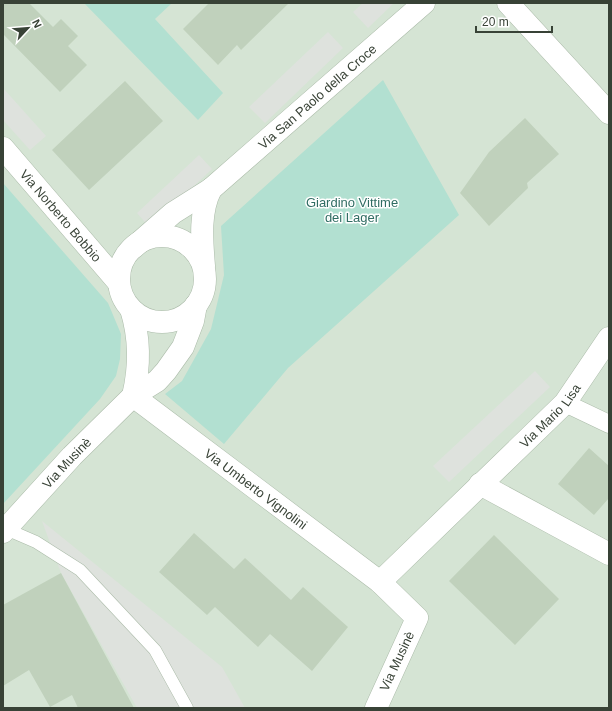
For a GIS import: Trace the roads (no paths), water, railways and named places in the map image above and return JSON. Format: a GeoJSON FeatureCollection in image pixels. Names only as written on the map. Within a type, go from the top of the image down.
{"type":"FeatureCollection","features":[{"type":"Feature","properties":{"kind":"street","name":"Via San Paolo della Croce"},"geometry":{"type":"LineString","coordinates":[[133,248],[173,214],[211,189],[424,3]]}},
{"type":"Feature","properties":{"kind":"street"},"geometry":{"type":"LineString","coordinates":[[508,3],[609,113]]}},
{"type":"Feature","properties":{"kind":"street","name":"Via Norberto Bobbio"},"geometry":{"type":"LineString","coordinates":[[3,148],[119,283]]}},
{"type":"Feature","properties":{"kind":"street"},"geometry":{"type":"LineString","coordinates":[[131,309],[144,318],[158,322],[172,321],[186,315],[196,305],[202,295],[205,283],[202,226],[207,197],[211,189]]}},
{"type":"Feature","properties":{"kind":"street"},"geometry":{"type":"LineString","coordinates":[[133,396],[138,356],[136,325],[131,309],[123,297],[119,283],[120,270],[125,258],[133,248],[150,238],[169,237],[181,241],[192,248],[200,259],[204,271]]}},
{"type":"Feature","properties":{"kind":"street","name":"Via Musinè"},"geometry":{"type":"LineString","coordinates":[[5,530],[72,456],[133,396],[157,381],[176,359],[188,336],[196,305]]}},
{"type":"Feature","properties":{"kind":"street","name":"Via Mario Lisa"},"geometry":{"type":"LineString","coordinates":[[380,582],[565,403],[609,338]]}},
{"type":"Feature","properties":{"kind":"street","name":"Via Umberto Vignolini"},"geometry":{"type":"LineString","coordinates":[[133,396],[380,582]]}},
{"type":"Feature","properties":{"kind":"street"},"geometry":{"type":"LineString","coordinates":[[565,403],[609,424]]}},
{"type":"Feature","properties":{"kind":"street"},"geometry":{"type":"LineString","coordinates":[[480,484],[609,554]]}},
{"type":"Feature","properties":{"kind":"street","name":"Via Musinè"},"geometry":{"type":"LineString","coordinates":[[376,708],[417,618],[380,582]]}},
{"type":"Feature","properties":{"kind":"lane"},"geometry":{"type":"LineString","coordinates":[[5,530],[36,542],[80,570],[155,650],[187,708]]}},
{"type":"Feature","properties":{"kind":"park label","name":"Giardino Vittime dei Lager"},"geometry":{"type":"Point","coordinates":[352,210]}}]}
